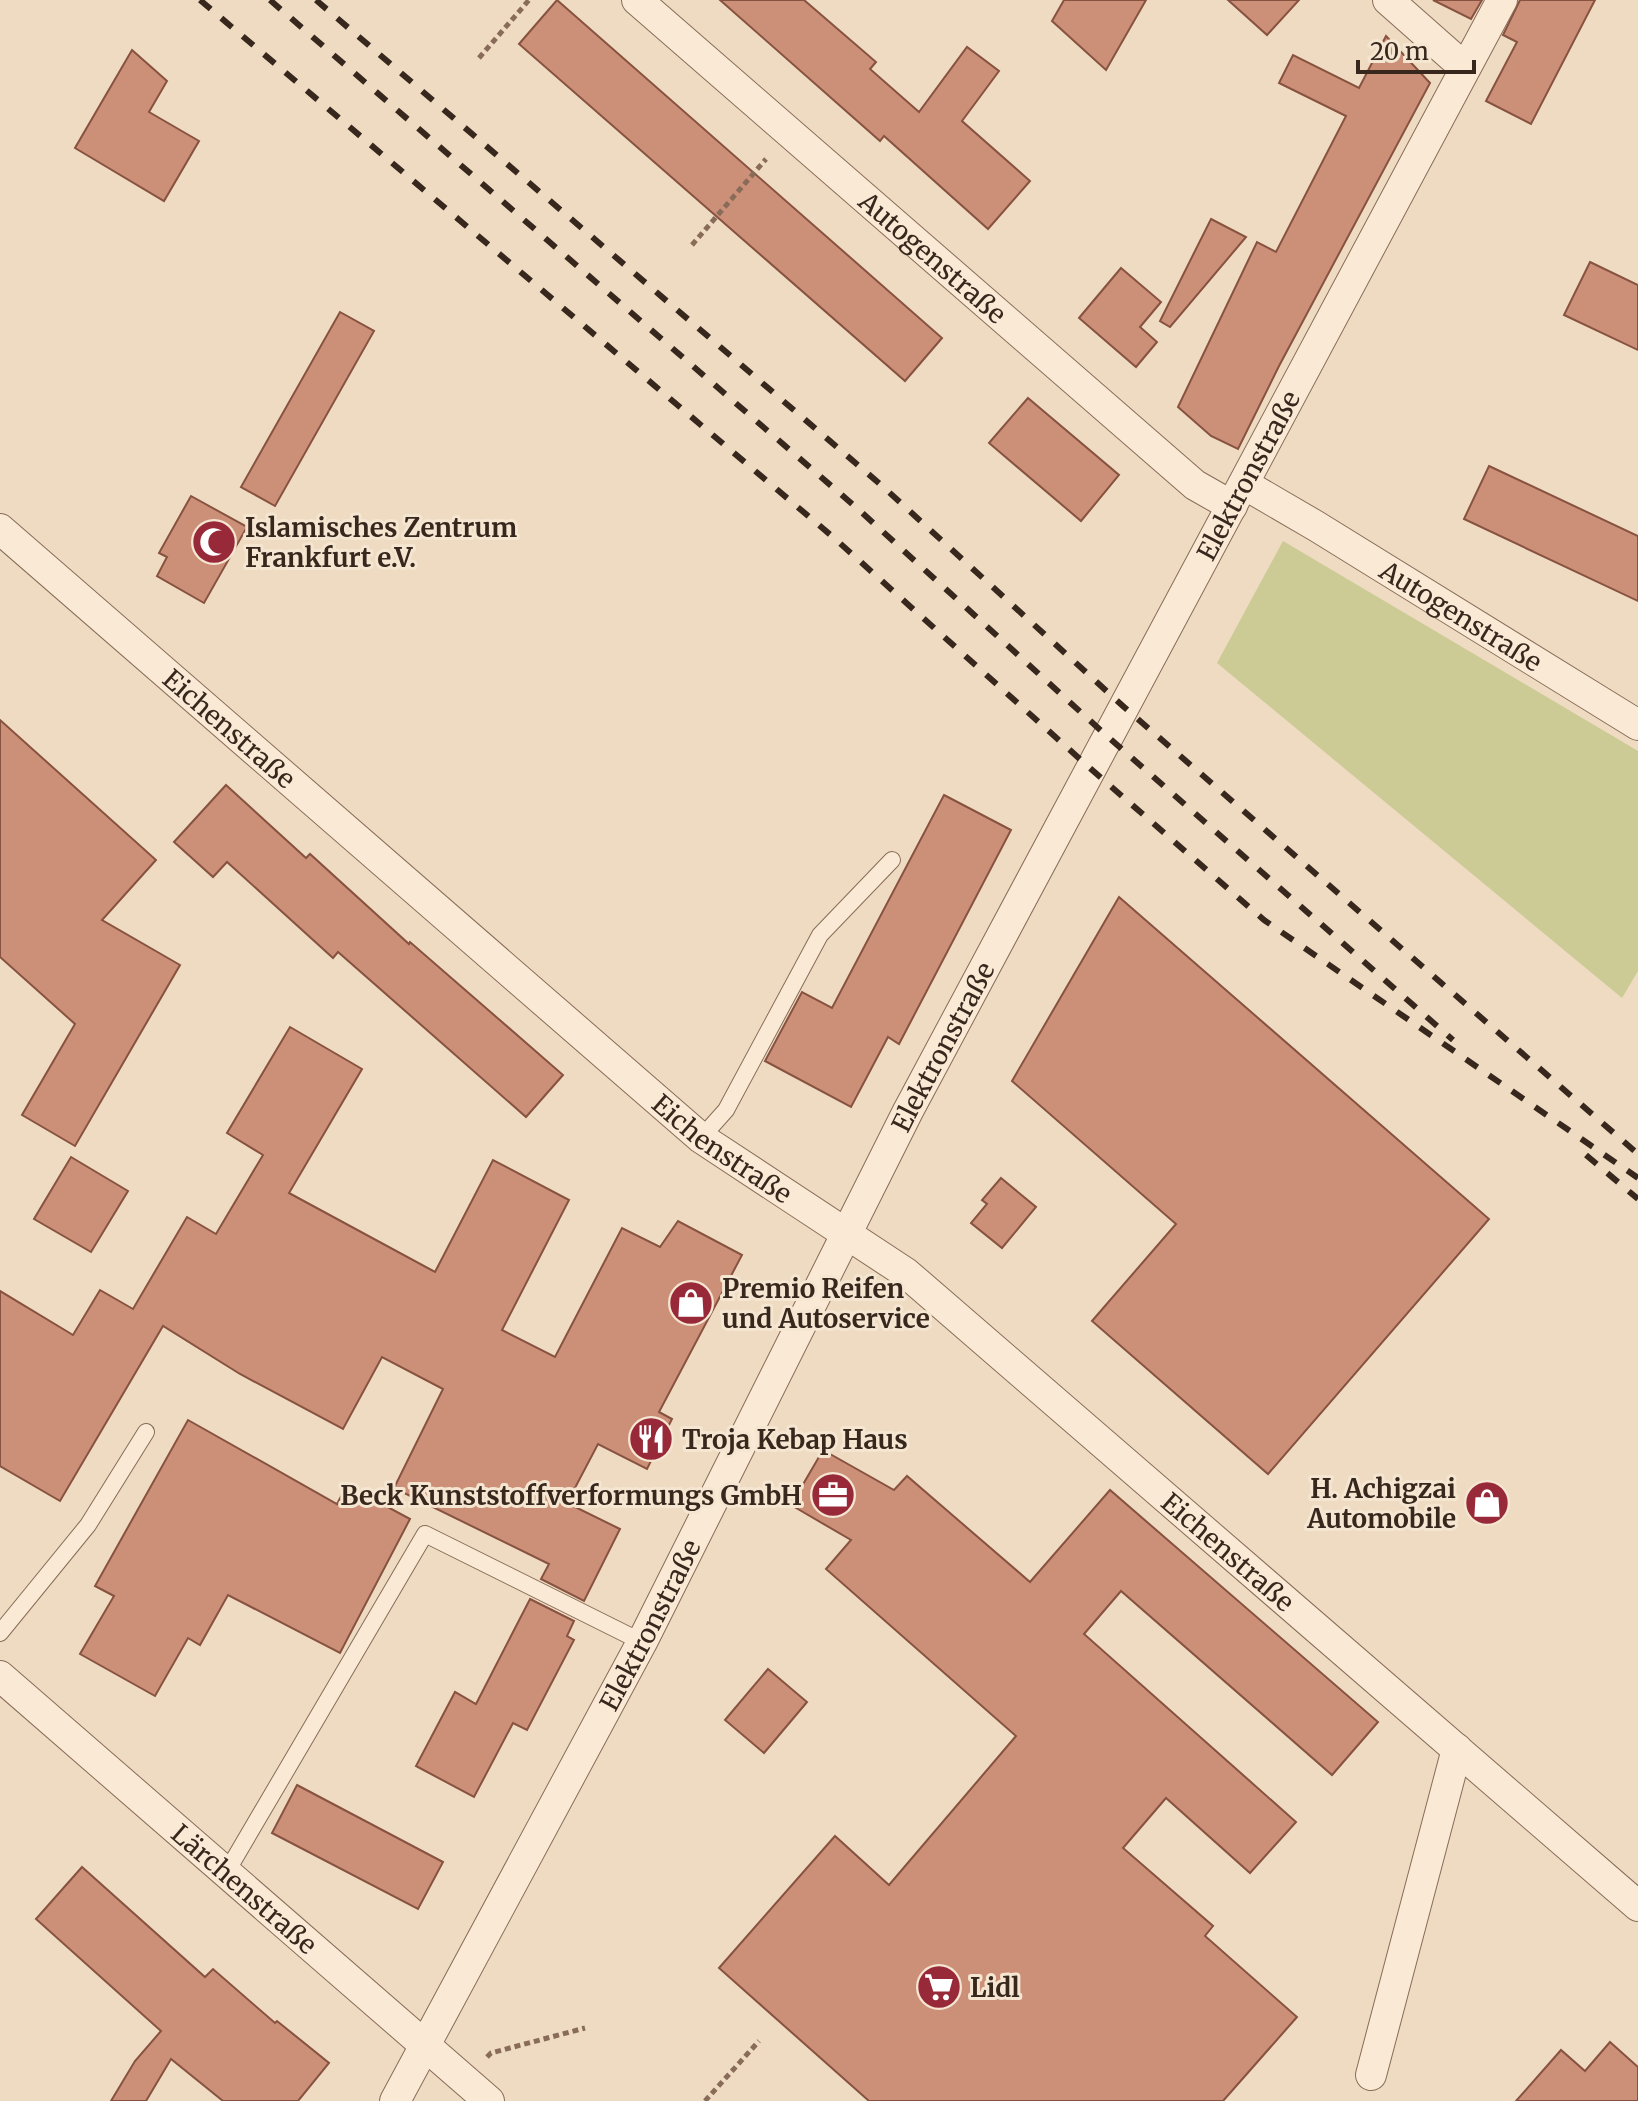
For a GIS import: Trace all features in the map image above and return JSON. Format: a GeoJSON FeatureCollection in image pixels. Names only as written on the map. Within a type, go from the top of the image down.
{"type":"FeatureCollection","features":[{"type":"Feature","properties":{"kind":"street","name":"Autogenstraße"},"geometry":{"type":"LineString","coordinates":[[637,0],[1195,485],[1238,495],[1316,526],[1636,719]]}},
{"type":"Feature","properties":{"kind":"street"},"geometry":{"type":"LineString","coordinates":[[1388,0],[1465,68]]}},
{"type":"Feature","properties":{"kind":"street","name":"Elektronstraße"},"geometry":{"type":"LineString","coordinates":[[395,2101],[642,1642],[908,1111],[1502,0]]}},
{"type":"Feature","properties":{"kind":"street","name":"Eichenstraße"},"geometry":{"type":"LineString","coordinates":[[0,529],[701,1138],[906,1273],[1638,1906]]}},
{"type":"Feature","properties":{"kind":"street","name":"Lärchenstraße"},"geometry":{"type":"LineString","coordinates":[[0,1676],[478,2091]]}},
{"type":"Feature","properties":{"kind":"street"},"geometry":{"type":"LineString","coordinates":[[1371,2075],[1457,1749]]}},
{"type":"Feature","properties":{"kind":"lane"},"geometry":{"type":"LineString","coordinates":[[701,1138],[726,1110],[820,935],[892,860]]}},
{"type":"Feature","properties":{"kind":"lane"},"geometry":{"type":"LineString","coordinates":[[0,1633],[88,1525],[146,1432]]}},
{"type":"Feature","properties":{"kind":"lane"},"geometry":{"type":"LineString","coordinates":[[226,1873],[425,1534],[642,1642]]}},
{"type":"Feature","properties":{"kind":"path"},"geometry":{"type":"LineString","coordinates":[[479,58],[529,0]]}},
{"type":"Feature","properties":{"kind":"path"},"geometry":{"type":"LineString","coordinates":[[692,245],[772,152]]}},
{"type":"Feature","properties":{"kind":"path"},"geometry":{"type":"LineString","coordinates":[[478,2091],[491,2053],[585,2028]]}},
{"type":"Feature","properties":{"kind":"path"},"geometry":{"type":"LineString","coordinates":[[705,2101],[759,2041]]}},
{"type":"Feature","properties":{"kind":"shaded area"},"geometry":{"type":"Polygon","coordinates":[[[1283,541],[1638,751],[1638,971],[1622,998],[1217,663],[1283,541]]]}},
{"type":"Feature","properties":{"kind":"building"},"geometry":{"type":"Polygon","coordinates":[[[557,0],[942,338],[905,381],[519,44],[557,0]]]}},
{"type":"Feature","properties":{"kind":"building"},"geometry":{"type":"Polygon","coordinates":[[[720,0],[804,0],[876,62],[870,69],[919,112],[967,47],[999,71],[962,121],[1030,181],[988,229],[884,136],[880,141],[720,0]]]}},
{"type":"Feature","properties":{"kind":"building"},"geometry":{"type":"Polygon","coordinates":[[[1064,0],[1146,0],[1106,70],[1052,21],[1064,0]]]}},
{"type":"Feature","properties":{"kind":"building"},"geometry":{"type":"Polygon","coordinates":[[[1228,0],[1299,0],[1267,35],[1228,0]]]}},
{"type":"Feature","properties":{"kind":"building"},"geometry":{"type":"Polygon","coordinates":[[[1433,0],[1482,0],[1471,19],[1433,0]]]}},
{"type":"Feature","properties":{"kind":"building"},"geometry":{"type":"Polygon","coordinates":[[[1520,0],[1595,0],[1531,124],[1486,101],[1517,42],[1503,35],[1520,0]]]}},
{"type":"Feature","properties":{"kind":"building"},"geometry":{"type":"Polygon","coordinates":[[[1386,36],[1430,83],[1238,449],[1211,436],[1178,407],[1257,242],[1276,252],[1346,116],[1279,83],[1293,55],[1359,88],[1386,36]]]}},
{"type":"Feature","properties":{"kind":"building"},"geometry":{"type":"Polygon","coordinates":[[[132,50],[167,81],[149,112],[199,141],[164,201],[75,148],[132,50]]]}},
{"type":"Feature","properties":{"kind":"building"},"geometry":{"type":"Polygon","coordinates":[[[1211,219],[1246,237],[1170,327],[1160,321],[1211,219]]]}},
{"type":"Feature","properties":{"kind":"building"},"geometry":{"type":"Polygon","coordinates":[[[1590,262],[1638,285],[1638,350],[1564,315],[1590,262]]]}},
{"type":"Feature","properties":{"kind":"building"},"geometry":{"type":"Polygon","coordinates":[[[1121,268],[1161,302],[1140,327],[1157,342],[1136,367],[1079,318],[1121,268]]]}},
{"type":"Feature","properties":{"kind":"building"},"geometry":{"type":"Polygon","coordinates":[[[340,312],[374,331],[275,506],[241,487],[340,312]]]}},
{"type":"Feature","properties":{"kind":"building"},"geometry":{"type":"Polygon","coordinates":[[[1028,398],[1119,475],[1081,521],[989,443],[1028,398]]]}},
{"type":"Feature","properties":{"kind":"building"},"geometry":{"type":"Polygon","coordinates":[[[1489,466],[1638,536],[1638,601],[1464,519],[1489,466]]]}},
{"type":"Feature","properties":{"kind":"building"},"geometry":{"type":"Polygon","coordinates":[[[191,496],[247,527],[204,603],[157,576],[167,557],[159,553],[191,496]]]}},
{"type":"Feature","properties":{"kind":"building"},"geometry":{"type":"Polygon","coordinates":[[[0,720],[156,860],[102,920],[180,965],[75,1146],[22,1115],[75,1024],[0,957],[0,720]]]}},
{"type":"Feature","properties":{"kind":"building"},"geometry":{"type":"Polygon","coordinates":[[[226,785],[306,858],[310,854],[409,944],[563,1075],[526,1117],[338,952],[333,958],[227,862],[213,877],[174,842],[226,785]]]}},
{"type":"Feature","properties":{"kind":"building"},"geometry":{"type":"Polygon","coordinates":[[[944,795],[1011,830],[899,1044],[888,1037],[851,1107],[765,1061],[802,992],[832,1008],[944,795]]]}},
{"type":"Feature","properties":{"kind":"building"},"geometry":{"type":"Polygon","coordinates":[[[1119,897],[1489,1219],[1268,1474],[1092,1321],[1176,1224],[1012,1081],[1119,897]]]}},
{"type":"Feature","properties":{"kind":"building"},"geometry":{"type":"Polygon","coordinates":[[[290,1027],[362,1069],[289,1193],[435,1272],[493,1160],[569,1200],[502,1330],[555,1357],[622,1228],[660,1247],[678,1221],[742,1255],[659,1412],[672,1419],[647,1469],[598,1444],[567,1503],[620,1529],[584,1601],[541,1579],[549,1564],[394,1488],[443,1389],[382,1357],[343,1429],[240,1374],[163,1326],[60,1501],[0,1466],[0,1291],[73,1335],[100,1290],[133,1309],[187,1217],[216,1234],[263,1155],[227,1133],[290,1027]]]}},
{"type":"Feature","properties":{"kind":"building"},"geometry":{"type":"Polygon","coordinates":[[[71,1157],[128,1191],[91,1252],[34,1219],[71,1157]]]}},
{"type":"Feature","properties":{"kind":"building"},"geometry":{"type":"Polygon","coordinates":[[[1001,1178],[1036,1207],[1002,1248],[971,1223],[987,1204],[982,1200],[1001,1178]]]}},
{"type":"Feature","properties":{"kind":"building"},"geometry":{"type":"Polygon","coordinates":[[[188,1420],[337,1504],[347,1485],[410,1519],[340,1653],[228,1595],[200,1645],[188,1638],[155,1696],[80,1654],[114,1596],[95,1586],[188,1420]]]}},
{"type":"Feature","properties":{"kind":"building"},"geometry":{"type":"Polygon","coordinates":[[[823,1450],[894,1490],[907,1476],[1030,1582],[1110,1490],[1378,1722],[1332,1775],[1121,1591],[1084,1634],[1296,1822],[1250,1873],[1166,1798],[1123,1848],[1213,1926],[1205,1936],[1297,2017],[1223,2101],[869,2101],[719,1968],[835,1836],[889,1885],[1016,1736],[826,1569],[851,1540],[791,1505],[823,1450]]]}},
{"type":"Feature","properties":{"kind":"building"},"geometry":{"type":"Polygon","coordinates":[[[530,1599],[574,1621],[567,1636],[574,1640],[527,1730],[513,1723],[474,1797],[416,1766],[455,1692],[476,1704],[530,1599]]]}},
{"type":"Feature","properties":{"kind":"building"},"geometry":{"type":"Polygon","coordinates":[[[768,1669],[807,1702],[764,1753],[725,1720],[768,1669]]]}},
{"type":"Feature","properties":{"kind":"building"},"geometry":{"type":"Polygon","coordinates":[[[297,1785],[443,1862],[418,1909],[272,1833],[297,1785]]]}},
{"type":"Feature","properties":{"kind":"building"},"geometry":{"type":"Polygon","coordinates":[[[82,1867],[205,1977],[213,1969],[275,2023],[277,2021],[329,2063],[298,2101],[223,2101],[171,2059],[146,2101],[111,2101],[135,2061],[161,2031],[36,1919],[82,1867]]]}},
{"type":"Feature","properties":{"kind":"building"},"geometry":{"type":"Polygon","coordinates":[[[1610,2042],[1638,2067],[1638,2101],[1516,2101],[1561,2050],[1585,2071],[1610,2042]]]}},
{"type":"Feature","properties":{"kind":"railway"},"geometry":{"type":"LineString","coordinates":[[200,0],[833,537],[1264,920],[1638,1178]]}},
{"type":"Feature","properties":{"kind":"railway"},"geometry":{"type":"LineString","coordinates":[[270,0],[858,509],[1108,737],[1453,1040]]}},
{"type":"Feature","properties":{"kind":"railway"},"geometry":{"type":"LineString","coordinates":[[316,0],[880,484],[1124,707],[1638,1154]]}},
{"type":"Feature","properties":{"kind":"railway"},"geometry":{"type":"LineString","coordinates":[[1586,1155],[1638,1199]]}},
{"type":"Feature","properties":{"kind":"place","name":"Islamisches Zentrum Frankfurt e.V."},"geometry":{"type":"Point","coordinates":[214,542]}},
{"type":"Feature","properties":{"kind":"place","name":"Premio Reifen und Autoservice"},"geometry":{"type":"Point","coordinates":[691,1303]}},
{"type":"Feature","properties":{"kind":"place","name":"Troja Kebap Haus"},"geometry":{"type":"Point","coordinates":[651,1439]}},
{"type":"Feature","properties":{"kind":"place","name":"Beck Kunststoffverformungs GmbH"},"geometry":{"type":"Point","coordinates":[833,1495]}},
{"type":"Feature","properties":{"kind":"place","name":"H. Achigzai Automobile"},"geometry":{"type":"Point","coordinates":[1487,1503]}},
{"type":"Feature","properties":{"kind":"place","name":"Lidl"},"geometry":{"type":"Point","coordinates":[939,1987]}}]}
